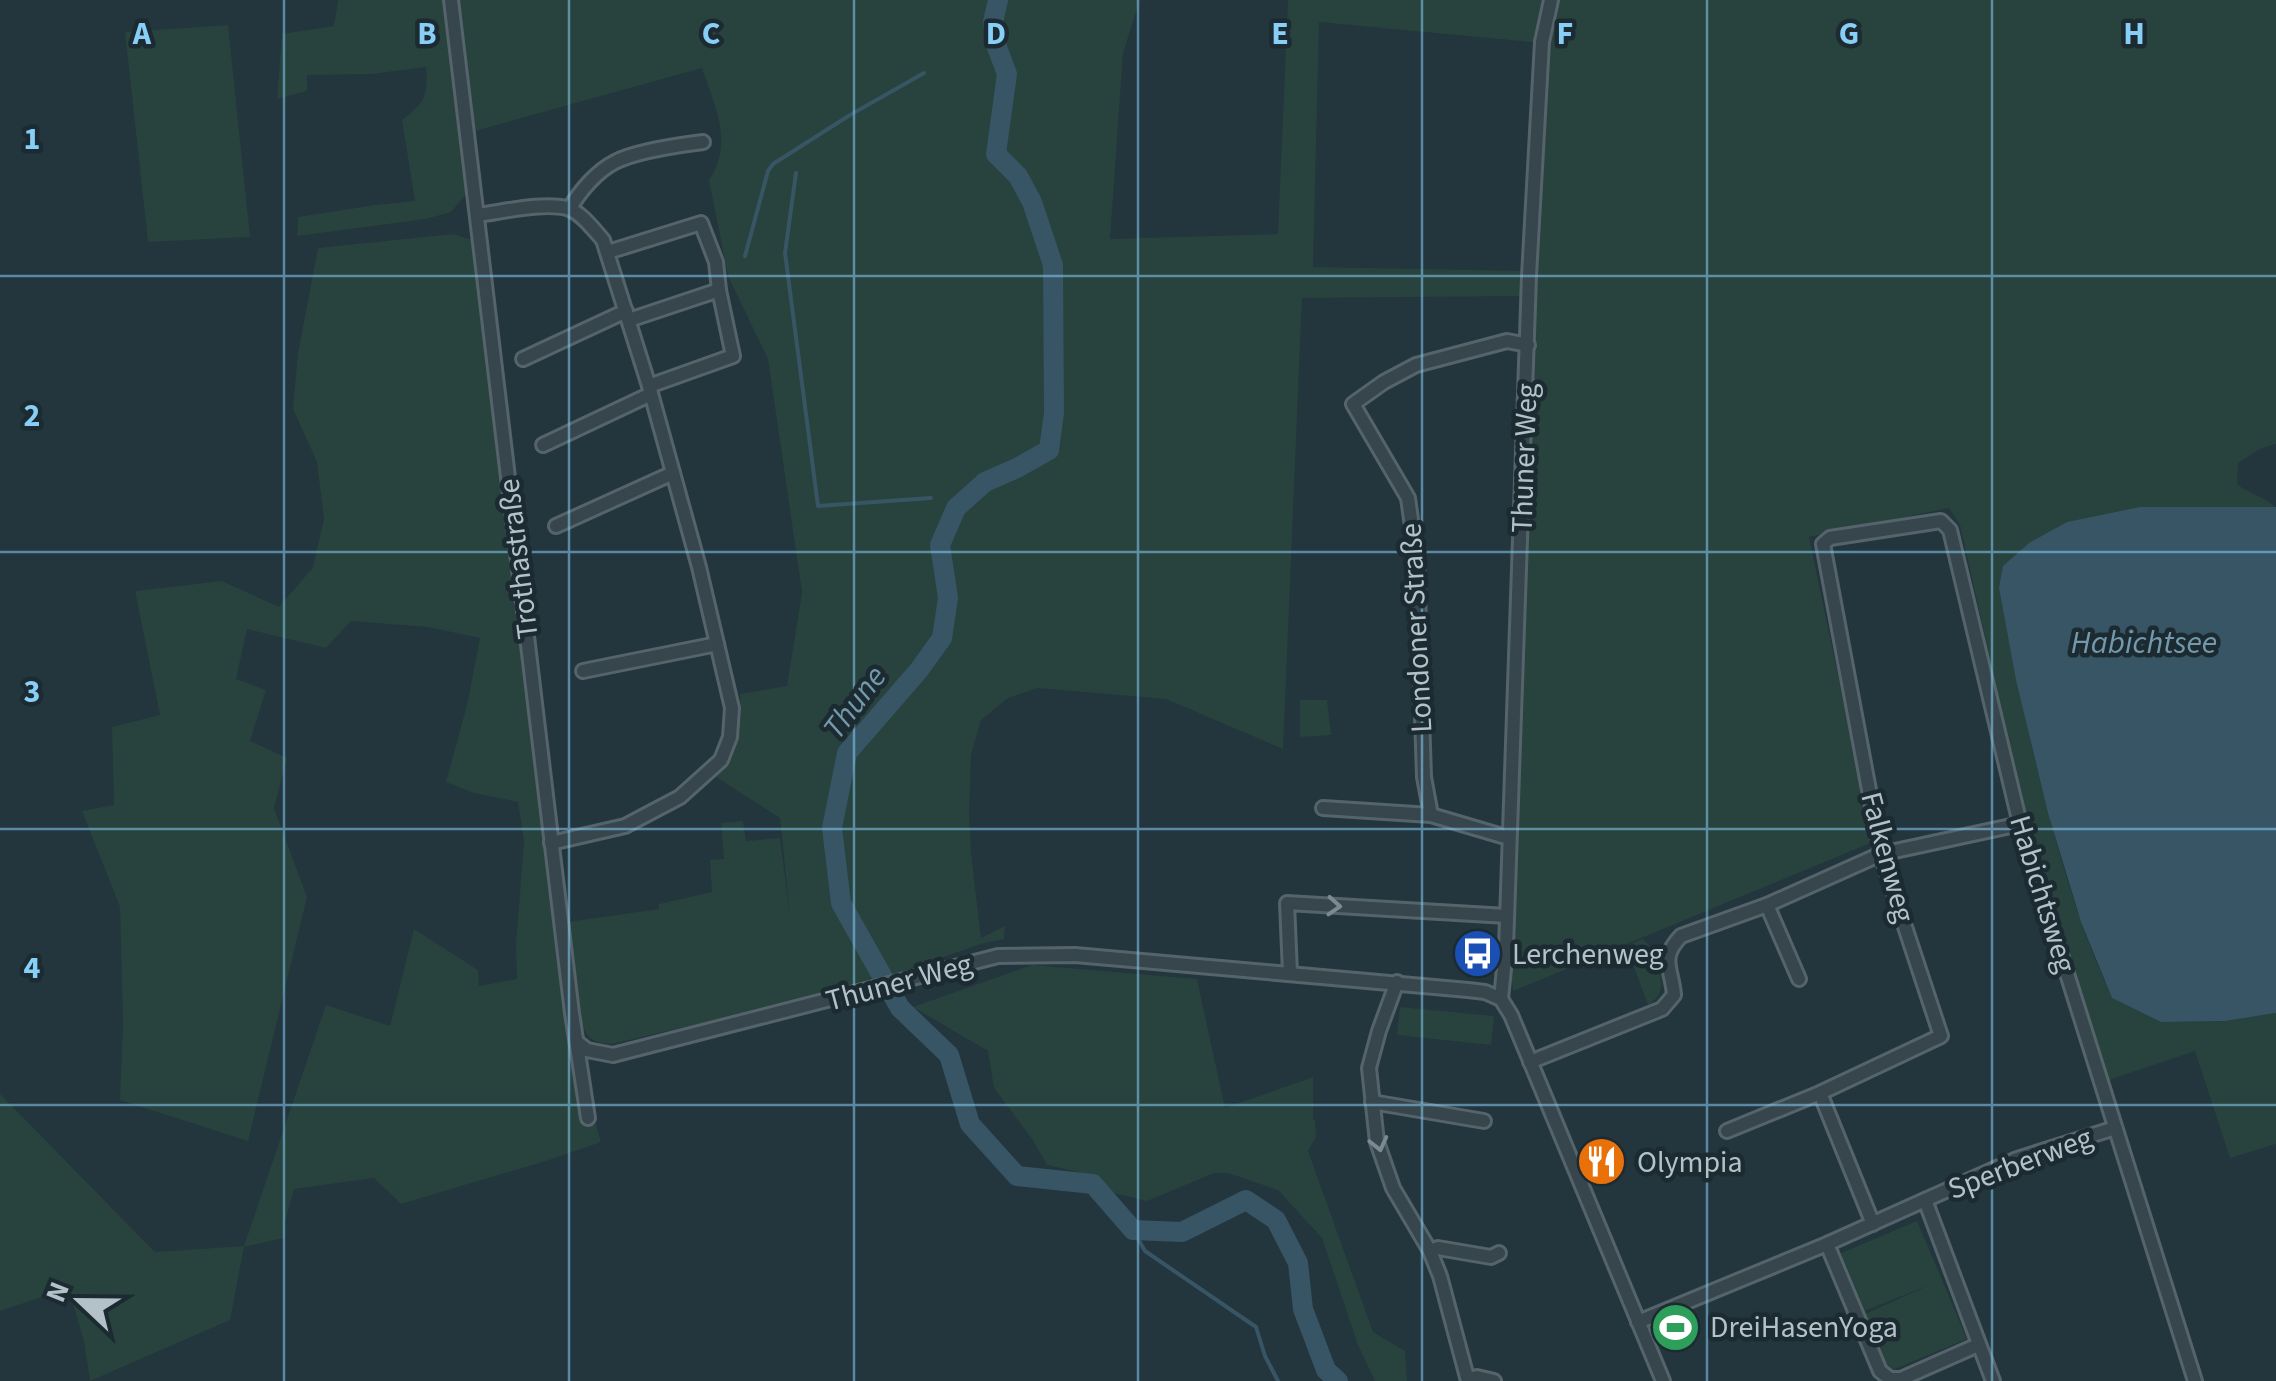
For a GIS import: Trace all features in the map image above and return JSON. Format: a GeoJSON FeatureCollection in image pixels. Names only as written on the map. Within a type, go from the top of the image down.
{"type":"FeatureCollection","features":[{"type":"Feature","properties":{"kind":"street","name":"Trothastraße"},"geometry":{"type":"LineString","coordinates":[[451,0],[551,844],[588,1118]]}},
{"type":"Feature","properties":{"kind":"street","name":"Thuner Weg"},"geometry":{"type":"LineString","coordinates":[[577,1042],[587,1050],[614,1055],[1014,955],[1075,955],[1397,982],[1485,992],[1501,1000],[1529,276],[1542,42],[1551,0]]}},
{"type":"Feature","properties":{"kind":"street"},"geometry":{"type":"LineString","coordinates":[[570,208],[578,192],[611,163],[703,142]]}},
{"type":"Feature","properties":{"kind":"street"},"geometry":{"type":"LineString","coordinates":[[477,215],[540,207],[570,208],[603,240],[673,473],[732,708],[730,737],[721,760],[680,798],[625,826],[551,844]]}},
{"type":"Feature","properties":{"kind":"street"},"geometry":{"type":"LineString","coordinates":[[543,445],[650,390],[733,356],[718,290],[716,262],[700,223],[608,252]]}},
{"type":"Feature","properties":{"kind":"street"},"geometry":{"type":"LineString","coordinates":[[522,359],[627,315],[718,290]]}},
{"type":"Feature","properties":{"kind":"street","name":"Londoner Straße"},"geometry":{"type":"LineString","coordinates":[[1431,816],[1424,777],[1417,562],[1408,498],[1353,404],[1416,365],[1507,342],[1528,345]]}},
{"type":"Feature","properties":{"kind":"street"},"geometry":{"type":"LineString","coordinates":[[556,526],[673,473]]}},
{"type":"Feature","properties":{"kind":"street","name":"Habichtsweg"},"geometry":{"type":"LineString","coordinates":[[1823,544],[1830,538],[1940,522],[1950,530],[2020,824],[2195,1381]]}},
{"type":"Feature","properties":{"kind":"street","name":"Falkenweg"},"geometry":{"type":"LineString","coordinates":[[1727,1131],[1941,1036],[1882,854],[1823,544]]}},
{"type":"Feature","properties":{"kind":"street"},"geometry":{"type":"LineString","coordinates":[[583,670],[717,644]]}},
{"type":"Feature","properties":{"kind":"street"},"geometry":{"type":"LineString","coordinates":[[1323,808],[1431,816],[1509,838]]}},
{"type":"Feature","properties":{"kind":"street"},"geometry":{"type":"LineString","coordinates":[[1530,1062],[1662,1008],[1674,995],[1666,957],[1681,936],[1767,905],[1882,854],[2020,824]]}},
{"type":"Feature","properties":{"kind":"street"},"geometry":{"type":"LineString","coordinates":[[1290,973],[1287,903],[1507,916]]}},
{"type":"Feature","properties":{"kind":"street"},"geometry":{"type":"LineString","coordinates":[[1767,905],[1799,979]]}},
{"type":"Feature","properties":{"kind":"street"},"geometry":{"type":"LineString","coordinates":[[1397,982],[1370,1068],[1377,1142],[1393,1188],[1430,1251],[1468,1380],[1476,1376],[1494,1381]]}},
{"type":"Feature","properties":{"kind":"street"},"geometry":{"type":"LineString","coordinates":[[1501,1000],[1663,1381]]}},
{"type":"Feature","properties":{"kind":"street"},"geometry":{"type":"LineString","coordinates":[[1820,1092],[1872,1224]]}},
{"type":"Feature","properties":{"kind":"street"},"geometry":{"type":"LineString","coordinates":[[1372,1102],[1484,1121]]}},
{"type":"Feature","properties":{"kind":"street","name":"Sperberweg"},"geometry":{"type":"LineString","coordinates":[[1638,1322],[1827,1244],[2017,1159],[2115,1128]]}},
{"type":"Feature","properties":{"kind":"street","name":"Sperberweg"},"geometry":{"type":"LineString","coordinates":[[1925,1200],[1993,1381]]}},
{"type":"Feature","properties":{"kind":"street"},"geometry":{"type":"LineString","coordinates":[[1827,1244],[1880,1371],[1890,1379],[1900,1379],[1978,1345]]}},
{"type":"Feature","properties":{"kind":"street"},"geometry":{"type":"LineString","coordinates":[[1430,1251],[1438,1248],[1492,1257],[1499,1253]]}},
{"type":"Feature","properties":{"kind":"green space"},"geometry":{"type":"Polygon","coordinates":[[[338,0],[444,0],[468,192],[451,212],[426,219],[297,236],[298,217],[415,201],[402,120],[423,98],[426,67],[372,74],[307,75],[307,91],[277,99],[282,34],[334,26],[338,0]]]}},
{"type":"Feature","properties":{"kind":"green space"},"geometry":{"type":"Polygon","coordinates":[[[459,0],[1140,0],[1123,53],[1110,239],[1278,234],[1288,0],[2276,0],[2276,444],[2238,463],[2237,484],[2275,507],[2140,507],[1999,588],[2024,713],[2055,837],[2084,929],[2112,998],[2161,1022],[2225,1021],[2276,1013],[2276,1144],[2230,1158],[2195,1051],[2109,1080],[2027,823],[1960,525],[1949,508],[1809,537],[1873,842],[1513,991],[1507,938],[1528,296],[1302,298],[1283,749],[1166,699],[1038,688],[1008,698],[981,720],[971,755],[969,813],[981,938],[1005,926],[1004,939],[857,987],[612,1044],[592,1040],[580,1018],[567,922],[659,909],[659,904],[712,892],[710,860],[724,859],[721,823],[743,821],[746,841],[780,838],[790,915],[780,818],[713,775],[736,737],[740,694],[787,686],[802,592],[768,359],[728,276],[709,180],[721,138],[717,111],[702,68],[475,131],[459,0]],[[1319,22],[1313,267],[1529,271],[1541,43],[1319,22]]]}},
{"type":"Feature","properties":{"kind":"green space"},"geometry":{"type":"Polygon","coordinates":[[[228,25],[250,237],[148,242],[125,32],[228,25]]]}},
{"type":"Feature","properties":{"kind":"green space"},"geometry":{"type":"Polygon","coordinates":[[[453,234],[475,241],[568,1032],[601,1142],[401,1204],[374,1178],[294,1189],[284,1238],[244,1247],[230,1320],[90,1381],[69,1288],[0,1311],[0,1094],[155,1252],[244,1246],[326,1005],[390,1026],[414,929],[478,970],[479,986],[517,979],[524,841],[518,802],[474,793],[446,782],[480,638],[428,627],[351,621],[326,648],[247,629],[236,679],[266,690],[250,741],[287,758],[274,808],[307,897],[248,1141],[120,1100],[120,907],[82,811],[114,805],[112,727],[160,715],[135,591],[222,581],[279,607],[313,567],[324,519],[317,462],[293,409],[298,353],[318,248],[453,234]]]}},
{"type":"Feature","properties":{"kind":"green space"},"geometry":{"type":"Polygon","coordinates":[[[1300,700],[1327,700],[1331,735],[1300,737],[1300,700]]]}},
{"type":"Feature","properties":{"kind":"green space"},"geometry":{"type":"Polygon","coordinates":[[[1643,939],[1658,951],[1661,981],[1659,994],[1648,1005],[1626,946],[1643,939]]]}},
{"type":"Feature","properties":{"kind":"green space"},"geometry":{"type":"Polygon","coordinates":[[[1032,965],[1197,979],[1225,1108],[1313,1077],[1316,1137],[1308,1151],[1373,1332],[1405,1351],[1407,1381],[1375,1381],[1358,1345],[1322,1238],[1278,1190],[1228,1173],[1214,1173],[1147,1201],[1114,1193],[1091,1175],[1047,1165],[994,1088],[988,1051],[913,1007],[1032,965]]]}},
{"type":"Feature","properties":{"kind":"green space"},"geometry":{"type":"Polygon","coordinates":[[[1400,1007],[1494,1016],[1491,1045],[1397,1035],[1400,1007]]]}},
{"type":"Feature","properties":{"kind":"green space"},"geometry":{"type":"Polygon","coordinates":[[[1917,1221],[1967,1339],[1890,1371],[1865,1314],[1929,1285],[1865,1311],[1841,1253],[1917,1221]]]}},
{"type":"Feature","properties":{"kind":"water","name":"Habichtsee"},"geometry":{"type":"Polygon","coordinates":[[[2140,507],[2276,507],[2276,1013],[2225,1021],[2161,1022],[2112,998],[2081,922],[2048,813],[1999,588],[2003,566],[2029,543],[2067,522],[2140,507]]]}},
{"type":"Feature","properties":{"kind":"waterway","name":"Thune"},"geometry":{"type":"LineString","coordinates":[[998,0],[993,22],[995,42],[1007,74],[996,154],[1018,176],[1032,202],[1053,265],[1054,413],[1049,450],[985,482],[956,508],[940,545],[948,598],[942,638],[847,753],[832,828],[841,903],[900,1008],[949,1055],[970,1124],[1017,1176],[1093,1184],[1133,1230],[1182,1232],[1246,1200],[1276,1220],[1298,1263],[1303,1309],[1326,1370],[1338,1381]]}},
{"type":"Feature","properties":{"kind":"waterway"},"geometry":{"type":"LineString","coordinates":[[745,256],[773,164],[924,73]]}},
{"type":"Feature","properties":{"kind":"waterway"},"geometry":{"type":"LineString","coordinates":[[796,173],[785,253],[818,506],[931,498]]}},
{"type":"Feature","properties":{"kind":"waterway"},"geometry":{"type":"LineString","coordinates":[[1133,1230],[1145,1251],[1256,1327],[1278,1381]]}},
{"type":"Feature","properties":{"kind":"place","name":"Lerchenweg"},"geometry":{"type":"Point","coordinates":[1477,954]}},
{"type":"Feature","properties":{"kind":"place","name":"Olympia"},"geometry":{"type":"Point","coordinates":[1602,1162]}},
{"type":"Feature","properties":{"kind":"place","name":"DreiHasenYoga"},"geometry":{"type":"Point","coordinates":[1675,1327]}}]}
